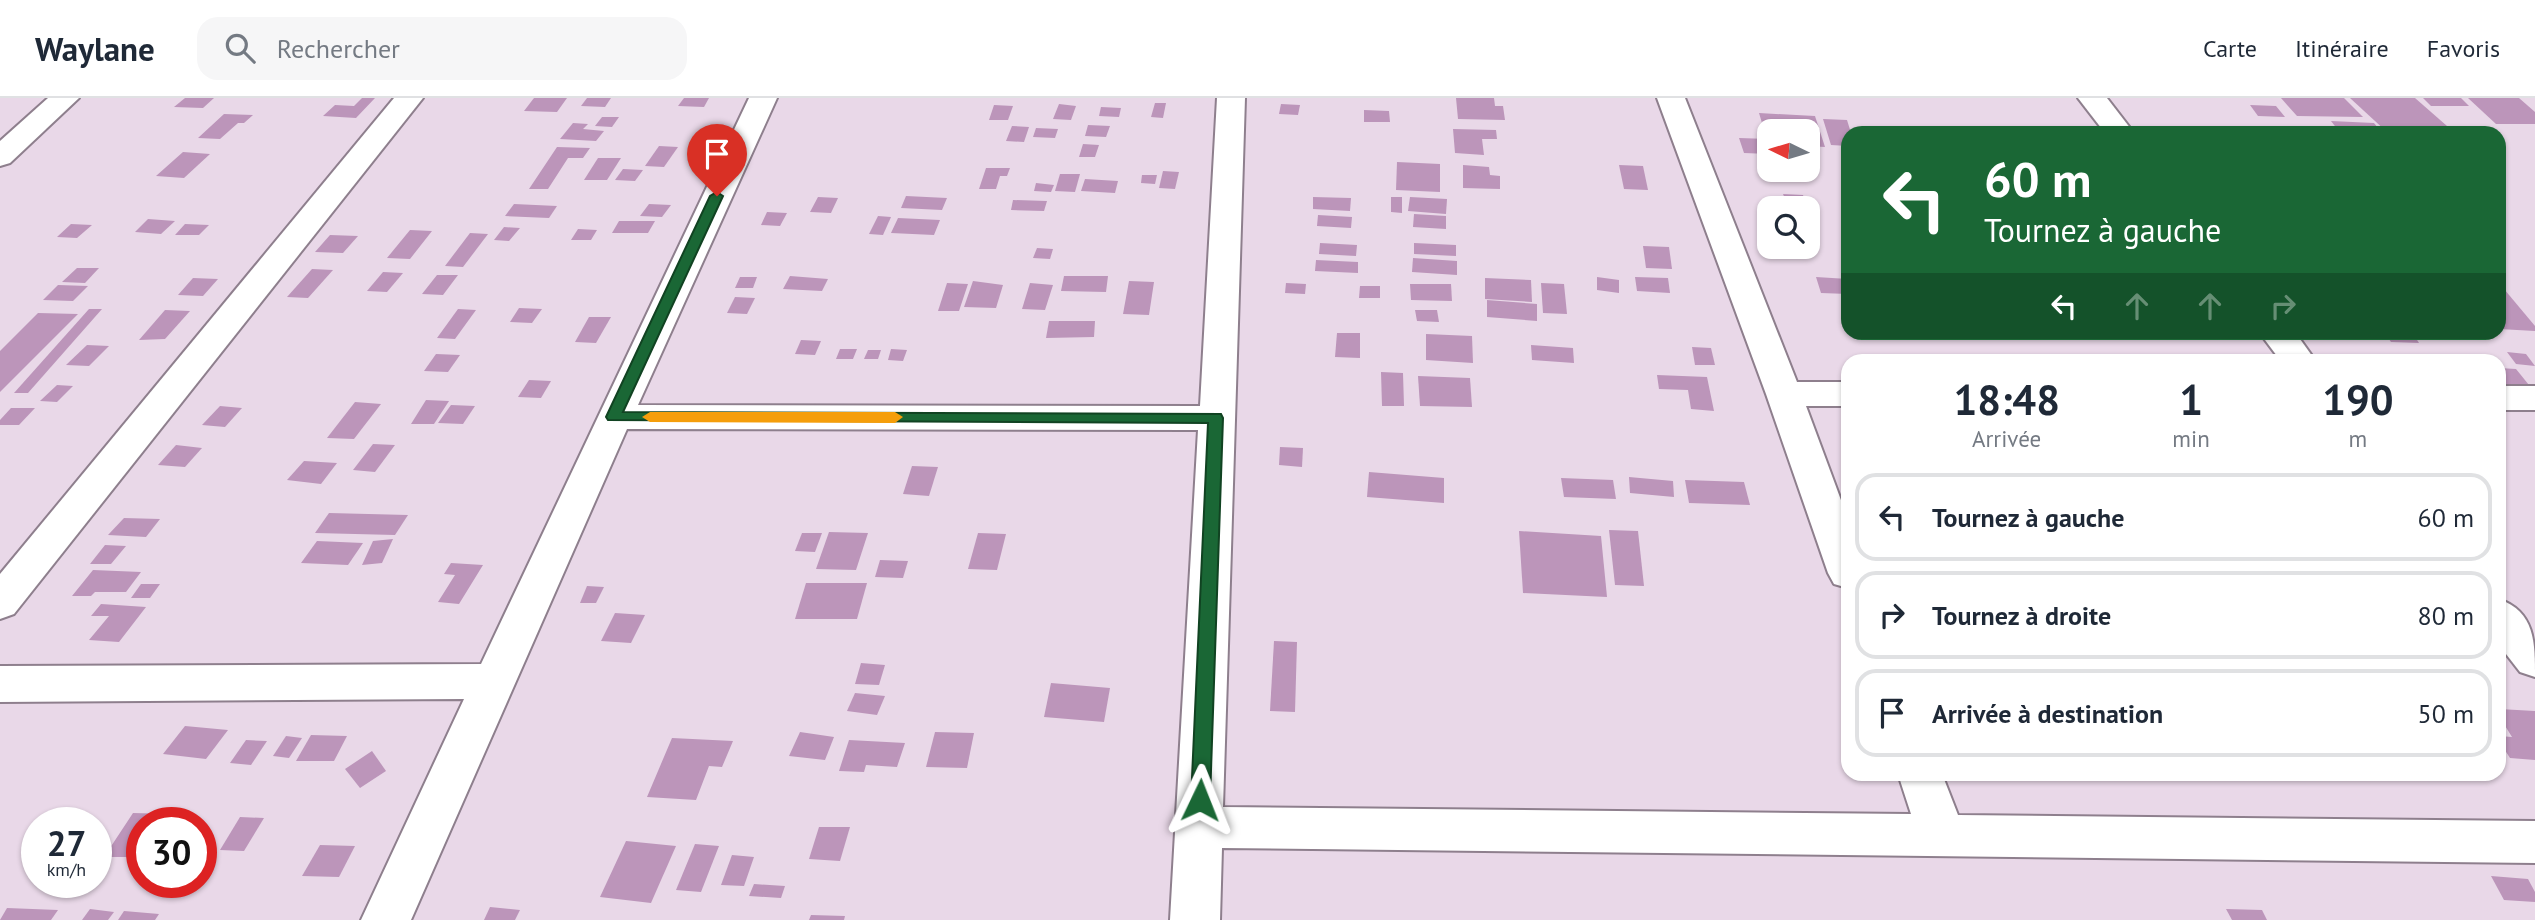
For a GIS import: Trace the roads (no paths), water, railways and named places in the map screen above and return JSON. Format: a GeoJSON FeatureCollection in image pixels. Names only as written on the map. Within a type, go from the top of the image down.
{"type":"FeatureCollection","features":[{"type":"Feature","properties":{"kind":"street"},"geometry":{"type":"LineString","coordinates":[[0,157],[65,98]]}},
{"type":"Feature","properties":{"kind":"street"},"geometry":{"type":"LineString","coordinates":[[0,603],[409,98]]}},
{"type":"Feature","properties":{"kind":"street"},"geometry":{"type":"LineString","coordinates":[[386,920],[614,417],[763,98]]}},
{"type":"Feature","properties":{"kind":"street"},"geometry":{"type":"LineString","coordinates":[[1195,920],[1231,98]]}},
{"type":"Feature","properties":{"kind":"street"},"geometry":{"type":"LineString","coordinates":[[1671,98],[1784,394],[1841,553]]}},
{"type":"Feature","properties":{"kind":"street"},"geometry":{"type":"LineString","coordinates":[[2092,98],[2114,126]]}},
{"type":"Feature","properties":{"kind":"street"},"geometry":{"type":"LineString","coordinates":[[2282,340],[2293,354]]}},
{"type":"Feature","properties":{"kind":"street"},"geometry":{"type":"LineString","coordinates":[[1784,394],[1841,394]]}},
{"type":"Feature","properties":{"kind":"street"},"geometry":{"type":"LineString","coordinates":[[2506,398],[2535,398]]}},
{"type":"Feature","properties":{"kind":"street"},"geometry":{"type":"LineString","coordinates":[[614,417],[1215,418]]}},
{"type":"Feature","properties":{"kind":"street"},"geometry":{"type":"LineString","coordinates":[[2506,624],[2535,660]]}},
{"type":"Feature","properties":{"kind":"street"},"geometry":{"type":"LineString","coordinates":[[0,684],[494,681]]}},
{"type":"Feature","properties":{"kind":"street"},"geometry":{"type":"LineString","coordinates":[[1922,781],[1942,836]]}},
{"type":"Feature","properties":{"kind":"street"},"geometry":{"type":"LineString","coordinates":[[1199,827],[2535,842]]}}]}
